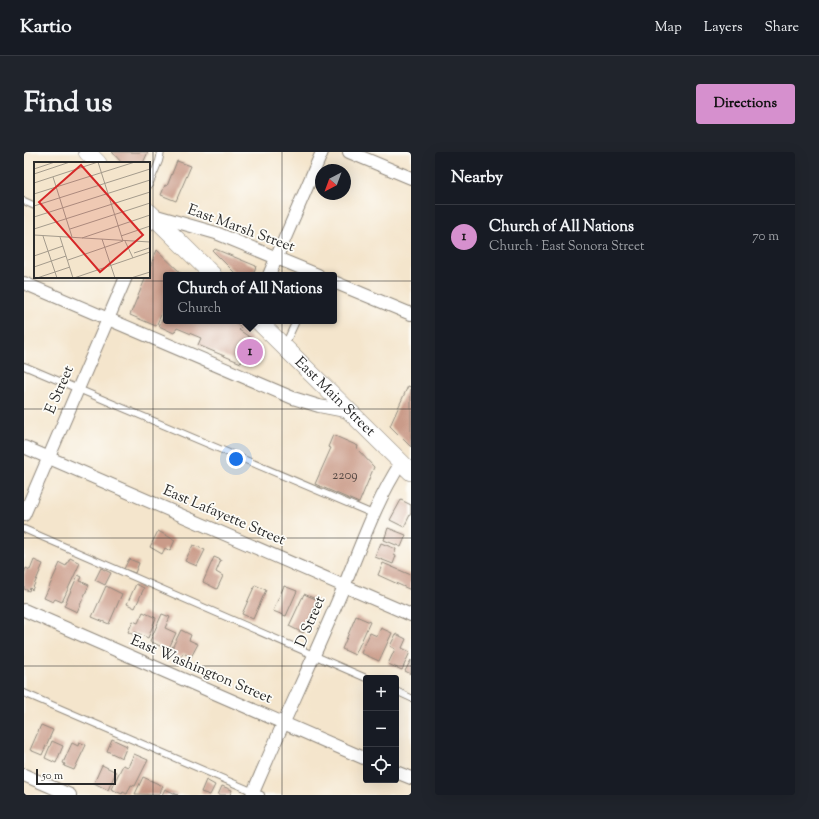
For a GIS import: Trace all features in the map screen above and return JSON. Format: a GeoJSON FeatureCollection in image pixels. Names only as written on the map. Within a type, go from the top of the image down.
{"type":"FeatureCollection","features":[{"type":"Feature","properties":{"kind":"main road"},"geometry":{"type":"LineString","coordinates":[[87,152],[97,162]]}},
{"type":"Feature","properties":{"kind":"main road"},"geometry":{"type":"LineString","coordinates":[[150,217],[210,272]]}},
{"type":"Feature","properties":{"kind":"main road","name":"East Main Street"},"geometry":{"type":"LineString","coordinates":[[261,324],[406,467]]}},
{"type":"Feature","properties":{"kind":"street"},"geometry":{"type":"LineString","coordinates":[[270,272],[322,152]]}},
{"type":"Feature","properties":{"kind":"street"},"geometry":{"type":"LineString","coordinates":[[349,152],[411,178]]}},
{"type":"Feature","properties":{"kind":"street","name":"East Marsh Street"},"geometry":{"type":"LineString","coordinates":[[150,217],[216,234],[310,272]]}},
{"type":"Feature","properties":{"kind":"street","name":"E Street"},"geometry":{"type":"LineString","coordinates":[[24,515],[126,278]]}},
{"type":"Feature","properties":{"kind":"street"},"geometry":{"type":"LineString","coordinates":[[24,283],[293,398],[320,406],[350,412]]}},
{"type":"Feature","properties":{"kind":"street"},"geometry":{"type":"LineString","coordinates":[[337,283],[411,314]]}},
{"type":"Feature","properties":{"kind":"street","name":"East Lafayette Street"},"geometry":{"type":"LineString","coordinates":[[24,447],[411,615]]}},
{"type":"Feature","properties":{"kind":"street","name":"D Street"},"geometry":{"type":"LineString","coordinates":[[256,794],[283,722],[314,656],[373,514],[389,480],[406,467]]}},
{"type":"Feature","properties":{"kind":"street","name":"East Washington Street"},"geometry":{"type":"LineString","coordinates":[[24,610],[363,758]]}},
{"type":"Feature","properties":{"kind":"street"},"geometry":{"type":"LineString","coordinates":[[399,773],[411,778]]}},
{"type":"Feature","properties":{"kind":"street"},"geometry":{"type":"LineString","coordinates":[[24,775],[70,795]]}},
{"type":"Feature","properties":{"kind":"lane"},"geometry":{"type":"LineString","coordinates":[[150,182],[162,152]]}},
{"type":"Feature","properties":{"kind":"lane"},"geometry":{"type":"LineString","coordinates":[[24,201],[34,206]]}},
{"type":"Feature","properties":{"kind":"lane"},"geometry":{"type":"LineString","coordinates":[[284,347],[295,324]]}},
{"type":"Feature","properties":{"kind":"lane"},"geometry":{"type":"LineString","coordinates":[[24,366],[373,514]]}},
{"type":"Feature","properties":{"kind":"lane"},"geometry":{"type":"LineString","coordinates":[[24,528],[363,677]]}},
{"type":"Feature","properties":{"kind":"lane"},"geometry":{"type":"LineString","coordinates":[[399,692],[411,698]]}},
{"type":"Feature","properties":{"kind":"lane"},"geometry":{"type":"LineString","coordinates":[[24,693],[256,794]]}},
{"type":"Feature","properties":{"kind":"building"},"geometry":{"type":"Polygon","coordinates":[[[112,152],[148,152],[143,162],[121,162],[112,152]]]}},
{"type":"Feature","properties":{"kind":"building"},"geometry":{"type":"Polygon","coordinates":[[[177,161],[191,166],[176,201],[161,195],[165,185],[167,186],[177,161]]]}},
{"type":"Feature","properties":{"kind":"building"},"geometry":{"type":"Polygon","coordinates":[[[215,249],[256,266],[254,272],[234,272],[213,251],[215,249]]]}},
{"type":"Feature","properties":{"kind":"building"},"geometry":{"type":"Polygon","coordinates":[[[157,250],[180,272],[163,272],[163,311],[156,326],[130,315],[146,278],[150,278],[150,267],[157,250]]]}},
{"type":"Feature","properties":{"kind":"building"},"geometry":{"type":"Polygon","coordinates":[[[163,317],[163,324],[236,324],[241,328],[239,330],[251,338],[241,363],[198,345],[201,338],[177,328],[174,333],[159,326],[163,317]]]}},
{"type":"Feature","properties":{"kind":"building"},"geometry":{"type":"Polygon","coordinates":[[[408,386],[411,387],[411,447],[390,426],[408,386]]]}},
{"type":"Feature","properties":{"kind":"building"},"geometry":{"type":"Polygon","coordinates":[[[333,435],[358,446],[357,449],[374,467],[359,503],[315,484],[331,448],[328,447],[333,435]]]}},
{"type":"Feature","properties":{"kind":"building"},"geometry":{"type":"Polygon","coordinates":[[[401,500],[411,505],[411,513],[404,527],[390,520],[401,500]]]}},
{"type":"Feature","properties":{"kind":"building"},"geometry":{"type":"Polygon","coordinates":[[[388,528],[406,535],[401,547],[384,540],[388,528]]]}},
{"type":"Feature","properties":{"kind":"building"},"geometry":{"type":"Polygon","coordinates":[[[158,531],[175,540],[170,551],[165,548],[162,554],[150,547],[158,531]]]}},
{"type":"Feature","properties":{"kind":"building"},"geometry":{"type":"Polygon","coordinates":[[[381,543],[396,549],[394,555],[396,556],[393,564],[375,557],[381,543]]]}},
{"type":"Feature","properties":{"kind":"building"},"geometry":{"type":"Polygon","coordinates":[[[193,545],[205,550],[197,566],[185,561],[193,545]]]}},
{"type":"Feature","properties":{"kind":"building"},"geometry":{"type":"Polygon","coordinates":[[[214,557],[221,560],[216,572],[223,576],[217,589],[203,582],[214,557]]]}},
{"type":"Feature","properties":{"kind":"building"},"geometry":{"type":"Polygon","coordinates":[[[70,558],[80,563],[62,602],[55,599],[53,602],[44,598],[60,563],[66,566],[70,558]]]}},
{"type":"Feature","properties":{"kind":"building"},"geometry":{"type":"Polygon","coordinates":[[[129,559],[139,563],[135,573],[124,569],[129,559]]]}},
{"type":"Feature","properties":{"kind":"building"},"geometry":{"type":"Polygon","coordinates":[[[34,560],[43,564],[32,590],[30,588],[29,591],[24,589],[24,574],[26,568],[30,570],[34,560]]]}},
{"type":"Feature","properties":{"kind":"building"},"geometry":{"type":"Polygon","coordinates":[[[383,563],[411,575],[411,590],[378,575],[383,563]]]}},
{"type":"Feature","properties":{"kind":"building"},"geometry":{"type":"Polygon","coordinates":[[[101,568],[111,573],[105,585],[95,580],[101,568]]]}},
{"type":"Feature","properties":{"kind":"building"},"geometry":{"type":"Polygon","coordinates":[[[78,575],[82,577],[80,581],[89,585],[77,612],[64,606],[78,575]]]}},
{"type":"Feature","properties":{"kind":"building"},"geometry":{"type":"Polygon","coordinates":[[[136,584],[144,588],[135,608],[127,604],[136,584]]]}},
{"type":"Feature","properties":{"kind":"building"},"geometry":{"type":"Polygon","coordinates":[[[255,585],[266,590],[253,619],[242,614],[255,585]]]}},
{"type":"Feature","properties":{"kind":"building"},"geometry":{"type":"Polygon","coordinates":[[[106,586],[122,594],[109,624],[92,617],[106,586]]]}},
{"type":"Feature","properties":{"kind":"building"},"geometry":{"type":"Polygon","coordinates":[[[284,586],[297,591],[286,616],[273,611],[284,586]]]}},
{"type":"Feature","properties":{"kind":"building"},"geometry":{"type":"Polygon","coordinates":[[[304,594],[318,600],[303,633],[289,626],[304,594]]]}},
{"type":"Feature","properties":{"kind":"building"},"geometry":{"type":"Polygon","coordinates":[[[143,612],[156,618],[148,638],[135,632],[134,635],[128,632],[133,621],[138,623],[143,612]]]}},
{"type":"Feature","properties":{"kind":"building"},"geometry":{"type":"Polygon","coordinates":[[[162,614],[170,617],[165,628],[176,633],[168,650],[150,641],[162,614]]]}},
{"type":"Feature","properties":{"kind":"building"},"geometry":{"type":"Polygon","coordinates":[[[356,616],[370,622],[355,655],[342,649],[356,616]]]}},
{"type":"Feature","properties":{"kind":"building"},"geometry":{"type":"Polygon","coordinates":[[[381,628],[392,633],[379,661],[361,653],[370,633],[377,636],[381,628]]]}},
{"type":"Feature","properties":{"kind":"building"},"geometry":{"type":"Polygon","coordinates":[[[181,630],[191,635],[189,640],[198,644],[191,657],[183,653],[181,657],[170,652],[181,630]]]}},
{"type":"Feature","properties":{"kind":"building"},"geometry":{"type":"Polygon","coordinates":[[[396,634],[406,639],[402,648],[410,652],[402,670],[388,664],[395,649],[390,646],[396,634]]]}},
{"type":"Feature","properties":{"kind":"building"},"geometry":{"type":"Polygon","coordinates":[[[411,660],[411,674],[405,671],[411,660]]]}},
{"type":"Feature","properties":{"kind":"building"},"geometry":{"type":"Polygon","coordinates":[[[41,725],[53,730],[42,755],[30,750],[41,725]]]}},
{"type":"Feature","properties":{"kind":"building"},"geometry":{"type":"Polygon","coordinates":[[[112,739],[127,746],[122,758],[107,751],[112,739]]]}},
{"type":"Feature","properties":{"kind":"building"},"geometry":{"type":"Polygon","coordinates":[[[52,741],[63,746],[56,763],[45,758],[52,741]]]}},
{"type":"Feature","properties":{"kind":"building"},"geometry":{"type":"Polygon","coordinates":[[[79,742],[86,745],[74,770],[64,766],[65,764],[63,763],[72,743],[78,746],[79,742]]]}},
{"type":"Feature","properties":{"kind":"building"},"geometry":{"type":"Polygon","coordinates":[[[134,754],[148,760],[135,786],[131,785],[127,794],[123,792],[122,794],[111,789],[123,765],[128,767],[134,754]]]}},
{"type":"Feature","properties":{"kind":"building"},"geometry":{"type":"Polygon","coordinates":[[[102,765],[116,772],[108,790],[94,783],[102,765]]]}},
{"type":"Feature","properties":{"kind":"building"},"geometry":{"type":"Polygon","coordinates":[[[143,777],[163,786],[159,795],[135,794],[143,777]]]}},
{"type":"Feature","properties":{"kind":"building"},"geometry":{"type":"Polygon","coordinates":[[[206,780],[215,785],[210,795],[201,792],[206,780]]]}},
{"type":"Feature","properties":{"kind":"building"},"geometry":{"type":"Polygon","coordinates":[[[222,786],[232,790],[230,795],[218,795],[222,786]]]}},
{"type":"Feature","properties":{"kind":"building"},"geometry":{"type":"Polygon","coordinates":[[[165,789],[178,795],[162,795],[165,789]]]}},
{"type":"Feature","properties":{"kind":"place","name":"Church of All Nations"},"geometry":{"type":"Point","coordinates":[250,352]}}]}
